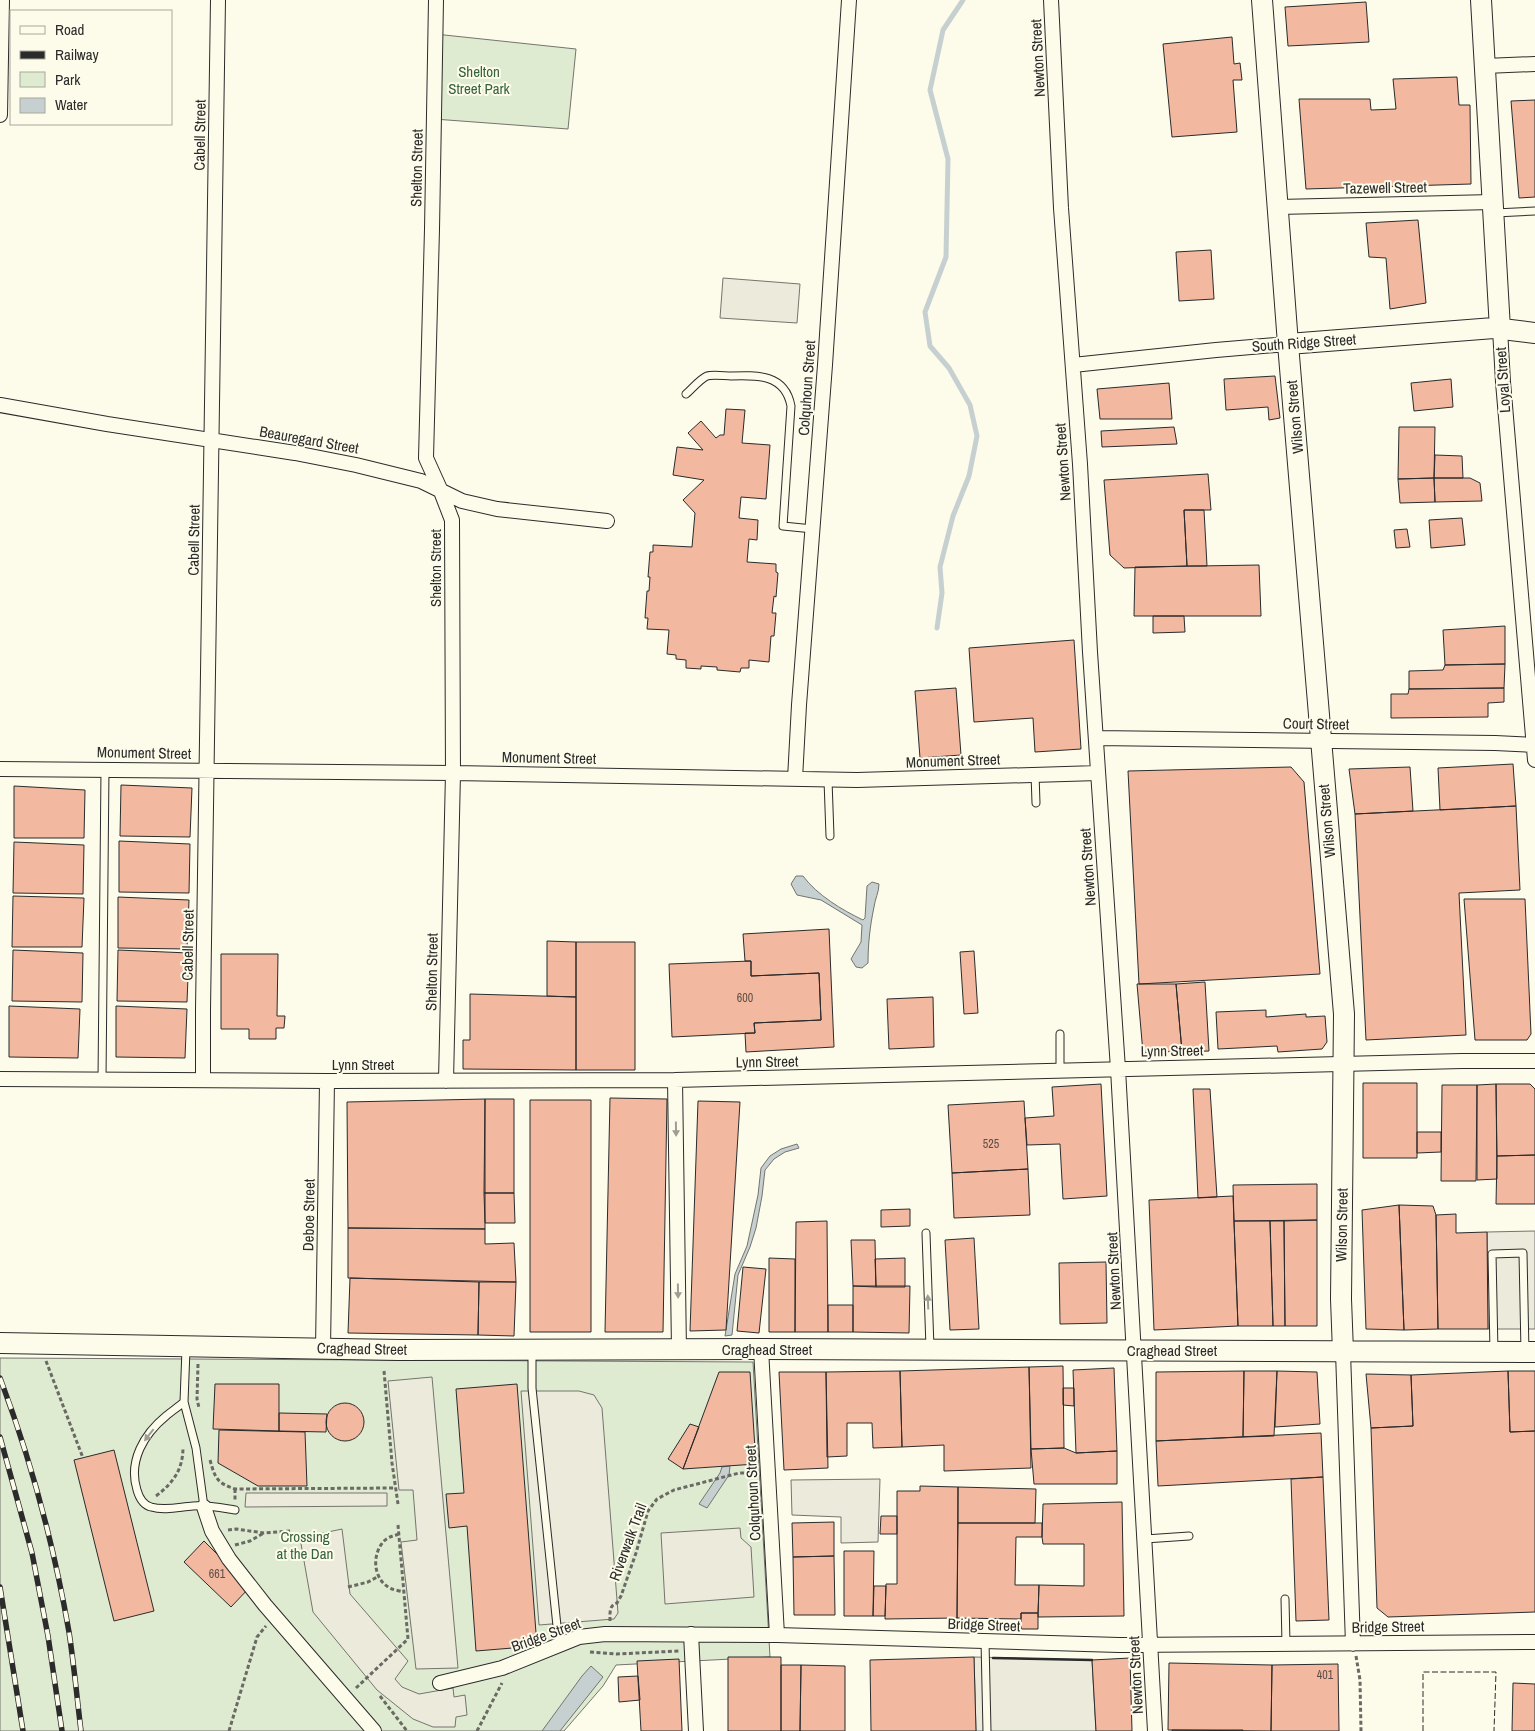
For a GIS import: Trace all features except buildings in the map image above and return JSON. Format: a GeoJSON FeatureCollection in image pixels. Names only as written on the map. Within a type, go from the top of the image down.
{"type":"FeatureCollection","features":[{"type":"Feature","properties":{"kind":"street"},"geometry":{"type":"LineString","coordinates":[[0,115],[2,0]]}},
{"type":"Feature","properties":{"kind":"street","name":"Cabell Street"},"geometry":{"type":"LineString","coordinates":[[203,1080],[218,0]]}},
{"type":"Feature","properties":{"kind":"street","name":"Shelton Street"},"geometry":{"type":"LineString","coordinates":[[436,0],[426,458],[452,520],[453,773],[446,1081]]}},
{"type":"Feature","properties":{"kind":"street","name":"Colquhoun Street"},"geometry":{"type":"LineString","coordinates":[[795,779],[849,0]]}},
{"type":"Feature","properties":{"kind":"street","name":"Newton Street"},"geometry":{"type":"LineString","coordinates":[[1051,0],[1061,208],[1080,464],[1118,1069],[1156,1731]]}},
{"type":"Feature","properties":{"kind":"street","name":"Wilson Street"},"geometry":{"type":"LineString","coordinates":[[1262,0],[1288,344],[1344,1014],[1341,1300],[1353,1644]]}},
{"type":"Feature","properties":{"kind":"street","name":"Loyal Street"},"geometry":{"type":"LineString","coordinates":[[1481,0],[1503,382],[1535,760]]}},
{"type":"Feature","properties":{"kind":"street"},"geometry":{"type":"LineString","coordinates":[[1485,66],[1535,64]]}},
{"type":"Feature","properties":{"kind":"street","name":"Tazewell Street"},"geometry":{"type":"LineString","coordinates":[[1278,207],[1493,208]]}},
{"type":"Feature","properties":{"kind":"street","name":"South Ridge Street"},"geometry":{"type":"LineString","coordinates":[[1073,365],[1216,350],[1500,329],[1535,333]]}},
{"type":"Feature","properties":{"kind":"street","name":"Beauregard Street"},"geometry":{"type":"LineString","coordinates":[[0,405],[107,424],[295,453],[356,465],[420,481],[462,501],[497,509],[607,521]]}},
{"type":"Feature","properties":{"kind":"street","name":"Court Street"},"geometry":{"type":"LineString","coordinates":[[1096,738],[1321,740],[1534,745]]}},
{"type":"Feature","properties":{"kind":"street","name":"Monument Street"},"geometry":{"type":"LineString","coordinates":[[0,768],[453,773],[828,780],[1098,772]]}},
{"type":"Feature","properties":{"kind":"street","name":"Lynn Street"},"geometry":{"type":"LineString","coordinates":[[0,1079],[327,1082],[675,1080],[1462,1061],[1535,1061]]}},
{"type":"Feature","properties":{"kind":"street"},"geometry":{"type":"LineString","coordinates":[[675,1080],[679,1350]]}},
{"type":"Feature","properties":{"kind":"street","name":"Deboe Street"},"geometry":{"type":"LineString","coordinates":[[323,1349],[327,1082]]}},
{"type":"Feature","properties":{"kind":"street","name":"Craghead Street"},"geometry":{"type":"LineString","coordinates":[[0,1343],[323,1349],[1530,1352]]}},
{"type":"Feature","properties":{"kind":"street","name":"Colquhoun Street"},"geometry":{"type":"LineString","coordinates":[[761,1350],[777,1635]]}},
{"type":"Feature","properties":{"kind":"street"},"geometry":{"type":"LineString","coordinates":[[204,1506],[212,1531],[229,1559],[276,1618],[374,1731]]}},
{"type":"Feature","properties":{"kind":"street","name":"Bridge Street"},"geometry":{"type":"LineString","coordinates":[[440,1683],[502,1668],[579,1637],[605,1634],[777,1635],[1150,1645],[1535,1642]]}},
{"type":"Feature","properties":{"kind":"street"},"geometry":{"type":"LineString","coordinates":[[691,1634],[696,1731]]}},
{"type":"Feature","properties":{"kind":"lane"},"geometry":{"type":"LineString","coordinates":[[1493,208],[1535,211]]}},
{"type":"Feature","properties":{"kind":"lane"},"geometry":{"type":"LineString","coordinates":[[686,394],[708,376],[756,375],[779,383],[784,388],[789,396],[791,406],[783,526],[813,529]]}},
{"type":"Feature","properties":{"kind":"lane"},"geometry":{"type":"LineString","coordinates":[[102,1080],[105,769]]}},
{"type":"Feature","properties":{"kind":"lane"},"geometry":{"type":"LineString","coordinates":[[1035,774],[1036,803]]}},
{"type":"Feature","properties":{"kind":"lane"},"geometry":{"type":"LineString","coordinates":[[828,780],[830,836]]}},
{"type":"Feature","properties":{"kind":"lane"},"geometry":{"type":"LineString","coordinates":[[1060,1034],[1060,1071]]}},
{"type":"Feature","properties":{"kind":"lane"},"geometry":{"type":"LineString","coordinates":[[926,1233],[930,1351]]}},
{"type":"Feature","properties":{"kind":"lane"},"geometry":{"type":"LineString","coordinates":[[1494,1352],[1492,1254],[1524,1254],[1530,1352]]}},
{"type":"Feature","properties":{"kind":"lane"},"geometry":{"type":"LineString","coordinates":[[186,1346],[184,1402],[196,1448],[204,1506]]}},
{"type":"Feature","properties":{"kind":"lane"},"geometry":{"type":"LineString","coordinates":[[532,1350],[532,1388],[559,1645]]}},
{"type":"Feature","properties":{"kind":"lane"},"geometry":{"type":"LineString","coordinates":[[184,1402],[165,1416],[144,1440],[134,1468],[139,1498],[151,1507],[204,1506],[235,1510]]}},
{"type":"Feature","properties":{"kind":"lane"},"geometry":{"type":"LineString","coordinates":[[1145,1539],[1190,1536]]}},
{"type":"Feature","properties":{"kind":"lane"},"geometry":{"type":"LineString","coordinates":[[1285,1599],[1286,1644]]}},
{"type":"Feature","properties":{"kind":"lane"},"geometry":{"type":"LineString","coordinates":[[985,1641],[987,1731]]}},
{"type":"Feature","properties":{"kind":"path"},"geometry":{"type":"LineString","coordinates":[[151,1507],[156,1496],[166,1488],[177,1474],[183,1456],[183,1442],[179,1432],[202,1423],[197,1398],[198,1364]]}},
{"type":"Feature","properties":{"kind":"path"},"geometry":{"type":"LineString","coordinates":[[48,1366],[83,1458]]}},
{"type":"Feature","properties":{"kind":"path"},"geometry":{"type":"LineString","coordinates":[[384,1371],[398,1504]]}},
{"type":"Feature","properties":{"kind":"path"},"geometry":{"type":"LineString","coordinates":[[210,1458],[214,1474],[221,1484],[235,1488],[395,1488]]}},
{"type":"Feature","properties":{"kind":"path","name":"Riverwalk Trail"},"geometry":{"type":"LineString","coordinates":[[618,1603],[629,1575],[645,1520],[651,1505],[657,1499],[666,1493],[739,1473],[752,1473]]}},
{"type":"Feature","properties":{"kind":"path"},"geometry":{"type":"LineString","coordinates":[[347,1701],[360,1684],[408,1639],[398,1525]]}},
{"type":"Feature","properties":{"kind":"path"},"geometry":{"type":"LineString","coordinates":[[212,1531],[236,1529],[264,1532],[291,1531]]}},
{"type":"Feature","properties":{"kind":"path"},"geometry":{"type":"LineString","coordinates":[[223,1549],[250,1541],[264,1532]]}},
{"type":"Feature","properties":{"kind":"path"},"geometry":{"type":"LineString","coordinates":[[398,1534],[383,1543],[375,1560],[376,1571],[382,1582],[391,1589],[404,1592]]}},
{"type":"Feature","properties":{"kind":"path"},"geometry":{"type":"LineString","coordinates":[[348,1587],[368,1582],[379,1576]]}},
{"type":"Feature","properties":{"kind":"path"},"geometry":{"type":"LineString","coordinates":[[229,1731],[257,1637],[276,1618]]}},
{"type":"Feature","properties":{"kind":"path"},"geometry":{"type":"LineString","coordinates":[[1353,1644],[1360,1680],[1362,1731]]}},
{"type":"Feature","properties":{"kind":"path"},"geometry":{"type":"LineString","coordinates":[[586,1651],[607,1654],[686,1651]]}},
{"type":"Feature","properties":{"kind":"path"},"geometry":{"type":"LineString","coordinates":[[478,1731],[504,1680]]}},
{"type":"Feature","properties":{"kind":"path"},"geometry":{"type":"LineString","coordinates":[[380,1696],[407,1731]]}},
{"type":"Feature","properties":{"kind":"green space","name":"Shelton Street Park"},"geometry":{"type":"Polygon","coordinates":[[[435,34],[576,49],[568,129],[434,119],[435,34]]]}},
{"type":"Feature","properties":{"kind":"green space","name":"Crossing at the Dan"},"geometry":{"type":"Polygon","coordinates":[[[0,1358],[753,1362],[770,1657],[616,1665],[603,1686],[564,1731],[0,1731],[0,1358]]]}},
{"type":"Feature","properties":{"kind":"shaded area"},"geometry":{"type":"Polygon","coordinates":[[[723,278],[800,284],[797,323],[720,318],[723,278]]]}},
{"type":"Feature","properties":{"kind":"shaded area"},"geometry":{"type":"Polygon","coordinates":[[[1535,1231],[1535,1329],[1488,1329],[1487,1232],[1535,1231]]]}},
{"type":"Feature","properties":{"kind":"shaded area"},"geometry":{"type":"Polygon","coordinates":[[[432,1377],[458,1668],[416,1669],[401,1542],[417,1540],[413,1490],[399,1490],[388,1381],[432,1377]]]}},
{"type":"Feature","properties":{"kind":"shaded area"},"geometry":{"type":"Polygon","coordinates":[[[521,1391],[579,1391],[594,1395],[602,1408],[618,1613],[614,1619],[539,1625],[521,1391]]]}},
{"type":"Feature","properties":{"kind":"shaded area"},"geometry":{"type":"Polygon","coordinates":[[[880,1479],[878,1542],[841,1543],[841,1517],[792,1515],[791,1480],[880,1479]]]}},
{"type":"Feature","properties":{"kind":"shaded area"},"geometry":{"type":"Polygon","coordinates":[[[246,1493],[387,1493],[387,1506],[245,1507],[246,1493]]]}},
{"type":"Feature","properties":{"kind":"shaded area"},"geometry":{"type":"Polygon","coordinates":[[[740,1528],[741,1538],[751,1547],[754,1597],[665,1604],[661,1533],[740,1528]]]}},
{"type":"Feature","properties":{"kind":"shaded area"},"geometry":{"type":"Polygon","coordinates":[[[342,1529],[350,1594],[408,1661],[395,1679],[402,1687],[419,1694],[453,1688],[454,1697],[465,1695],[467,1715],[456,1717],[455,1727],[433,1727],[413,1719],[377,1690],[313,1612],[300,1538],[342,1529]]]}},
{"type":"Feature","properties":{"kind":"shaded area"},"geometry":{"type":"Polygon","coordinates":[[[974,1657],[1092,1660],[1096,1731],[976,1731],[974,1657]]]}},
{"type":"Feature","properties":{"kind":"water"},"geometry":{"type":"Polygon","coordinates":[[[796,876],[803,876],[830,901],[863,920],[865,918],[867,886],[872,882],[879,884],[870,928],[868,963],[862,968],[856,967],[851,959],[861,942],[862,925],[821,900],[797,895],[791,884],[796,876]]]}},
{"type":"Feature","properties":{"kind":"water"},"geometry":{"type":"Polygon","coordinates":[[[797,1144],[799,1148],[785,1152],[774,1159],[765,1170],[756,1228],[738,1275],[732,1335],[725,1336],[735,1274],[747,1246],[758,1195],[761,1168],[770,1156],[781,1149],[797,1144]]]}},
{"type":"Feature","properties":{"kind":"water"},"geometry":{"type":"Polygon","coordinates":[[[730,1466],[729,1475],[707,1508],[699,1504],[722,1467],[730,1466]]]}},
{"type":"Feature","properties":{"kind":"water"},"geometry":{"type":"Polygon","coordinates":[[[591,1666],[603,1677],[560,1731],[542,1731],[582,1676],[591,1666]]]}},
{"type":"Feature","properties":{"kind":"waterway"},"geometry":{"type":"LineString","coordinates":[[937,628],[942,593],[940,567],[953,516],[969,476],[977,436],[970,405],[949,368],[930,346],[925,312],[946,257],[948,159],[930,90],[943,30],[963,0]]}},
{"type":"Feature","properties":{"kind":"railway"},"geometry":{"type":"LineString","coordinates":[[0,1378],[32,1472],[49,1535],[69,1632],[81,1731]]}},
{"type":"Feature","properties":{"kind":"railway"},"geometry":{"type":"LineString","coordinates":[[0,1437],[32,1553],[48,1636],[62,1731]]}},
{"type":"Feature","properties":{"kind":"railway"},"geometry":{"type":"LineString","coordinates":[[0,1587],[23,1731]]}},
{"type":"Feature","properties":{"kind":"fence"},"geometry":{"type":"LineString","coordinates":[[1423,1731],[1423,1672],[1496,1672],[1494,1731]]}},
{"type":"Feature","properties":{"kind":"wall"},"geometry":{"type":"LineString","coordinates":[[993,1658],[1092,1660]]}}]}
